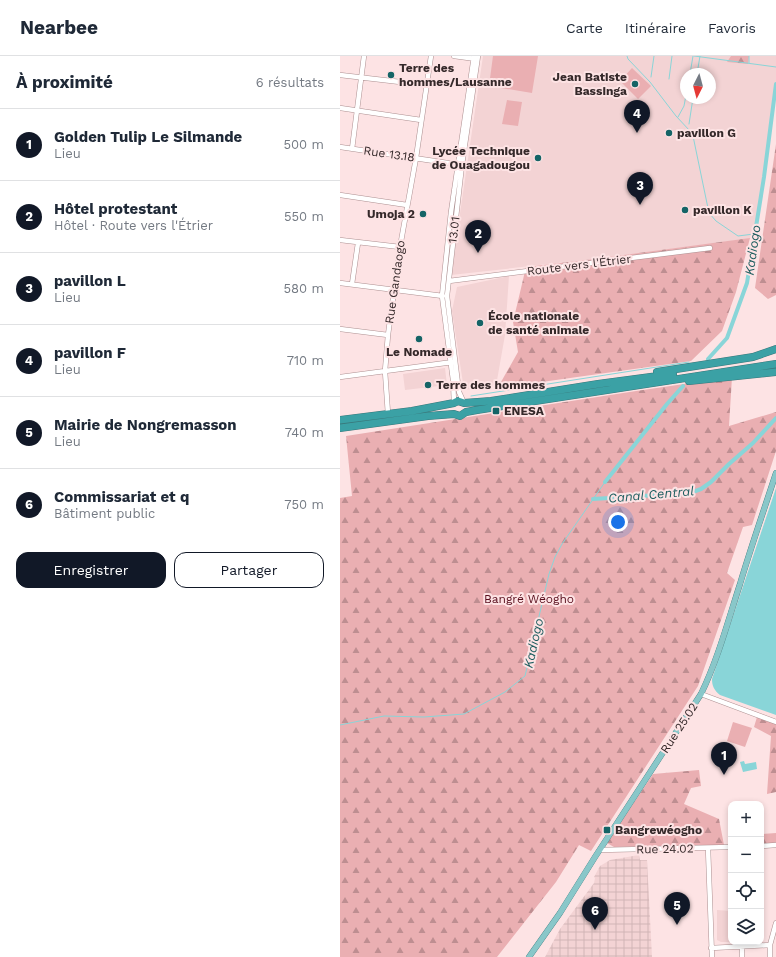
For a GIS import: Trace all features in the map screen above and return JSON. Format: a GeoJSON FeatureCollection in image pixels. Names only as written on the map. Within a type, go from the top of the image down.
{"type":"FeatureCollection","features":[{"type":"Feature","properties":{"kind":"highway"},"geometry":{"type":"LineString","coordinates":[[598,384],[690,366],[753,357],[776,349]]}},
{"type":"Feature","properties":{"kind":"highway"},"geometry":{"type":"LineString","coordinates":[[340,420],[388,414],[460,401],[464,403],[491,401],[598,384],[776,360]]}},
{"type":"Feature","properties":{"kind":"highway"},"geometry":{"type":"LineString","coordinates":[[340,428],[428,416],[454,414],[460,416],[466,412],[776,364]]}},
{"type":"Feature","properties":{"kind":"highway"},"geometry":{"type":"LineString","coordinates":[[598,391],[776,372]]}},
{"type":"Feature","properties":{"kind":"highway"},"geometry":{"type":"LineString","coordinates":[[454,403],[452,408],[454,414]]}},
{"type":"Feature","properties":{"kind":"highway"},"geometry":{"type":"LineString","coordinates":[[464,403],[466,412]]}},
{"type":"Feature","properties":{"kind":"main road","name":"Rue 25.02"},"geometry":{"type":"LineString","coordinates":[[529,957],[560,913],[701,694],[721,643],[776,473]]}},
{"type":"Feature","properties":{"kind":"street"},"geometry":{"type":"LineString","coordinates":[[352,148],[364,56]]}},
{"type":"Feature","properties":{"kind":"street","name":"Rue Gandaogo"},"geometry":{"type":"LineString","coordinates":[[388,414],[385,371],[388,335],[400,247],[416,158],[431,56]]}},
{"type":"Feature","properties":{"kind":"street"},"geometry":{"type":"LineString","coordinates":[[454,56],[476,58]]}},
{"type":"Feature","properties":{"kind":"street","name":"13.01"},"geometry":{"type":"LineString","coordinates":[[464,403],[459,392],[453,362],[445,296],[452,212],[476,58]]}},
{"type":"Feature","properties":{"kind":"street"},"geometry":{"type":"LineString","coordinates":[[340,75],[426,85]]}},
{"type":"Feature","properties":{"kind":"street"},"geometry":{"type":"LineString","coordinates":[[340,108],[421,120]]}},
{"type":"Feature","properties":{"kind":"street","name":"Rue 13.18"},"geometry":{"type":"LineString","coordinates":[[340,147],[460,165]]}},
{"type":"Feature","properties":{"kind":"street","name":"13.01"},"geometry":{"type":"LineString","coordinates":[[445,296],[448,281],[460,165]]}},
{"type":"Feature","properties":{"kind":"street"},"geometry":{"type":"LineString","coordinates":[[340,195],[407,205]]}},
{"type":"Feature","properties":{"kind":"street"},"geometry":{"type":"LineString","coordinates":[[340,240],[400,247]]}},
{"type":"Feature","properties":{"kind":"street"},"geometry":{"type":"LineString","coordinates":[[352,284],[358,243]]}},
{"type":"Feature","properties":{"kind":"street","name":"Route vers l'Étrier"},"geometry":{"type":"LineString","coordinates":[[448,281],[710,248]]}},
{"type":"Feature","properties":{"kind":"street"},"geometry":{"type":"LineString","coordinates":[[340,283],[445,296]]}},
{"type":"Feature","properties":{"kind":"street"},"geometry":{"type":"LineString","coordinates":[[340,329],[388,335]]}},
{"type":"Feature","properties":{"kind":"street"},"geometry":{"type":"LineString","coordinates":[[340,377],[453,362]]}},
{"type":"Feature","properties":{"kind":"street","name":"13.01"},"geometry":{"type":"LineString","coordinates":[[453,362],[454,403]]}},
{"type":"Feature","properties":{"kind":"street"},"geometry":{"type":"LineString","coordinates":[[701,694],[776,722]]}},
{"type":"Feature","properties":{"kind":"street"},"geometry":{"type":"LineString","coordinates":[[764,846],[776,845]]}},
{"type":"Feature","properties":{"kind":"street","name":"Rue 24.02"},"geometry":{"type":"LineString","coordinates":[[600,850],[728,847]]}},
{"type":"Feature","properties":{"kind":"street"},"geometry":{"type":"LineString","coordinates":[[708,848],[712,957]]}},
{"type":"Feature","properties":{"kind":"street"},"geometry":{"type":"LineString","coordinates":[[770,957],[770,945],[776,923]]}},
{"type":"Feature","properties":{"kind":"street"},"geometry":{"type":"LineString","coordinates":[[711,948],[770,945]]}},
{"type":"Feature","properties":{"kind":"street"},"geometry":{"type":"LineString","coordinates":[[742,946],[742,957]]}},
{"type":"Feature","properties":{"kind":"shaded area"},"geometry":{"type":"Polygon","coordinates":[[[483,56],[776,56],[776,83],[763,188],[754,238],[594,259],[451,275],[483,56]]]}},
{"type":"Feature","properties":{"kind":"shaded area","name":"École nationale de santé animale"},"geometry":{"type":"Polygon","coordinates":[[[509,276],[505,335],[496,386],[464,390],[452,311],[457,287],[509,276]]]}},
{"type":"Feature","properties":{"kind":"shaded area"},"geometry":{"type":"Polygon","coordinates":[[[445,368],[447,385],[405,390],[403,374],[445,368]]]}},
{"type":"Feature","properties":{"kind":"shaded area"},"geometry":{"type":"Polygon","coordinates":[[[639,855],[640,860],[647,860],[652,957],[545,957],[560,929],[594,883],[594,877],[600,866],[610,860],[639,855]]]}},
{"type":"Feature","properties":{"kind":"shaded area"},"geometry":{"type":"Polygon","coordinates":[[[717,910],[728,911],[728,942],[721,942],[717,940],[717,910]]]}},
{"type":"Feature","properties":{"kind":"green space"},"geometry":{"type":"Polygon","coordinates":[[[493,56],[538,56],[532,93],[489,86],[493,56]]]}},
{"type":"Feature","properties":{"kind":"green space"},"geometry":{"type":"Polygon","coordinates":[[[731,56],[749,56],[748,64],[727,62],[731,56]]]}},
{"type":"Feature","properties":{"kind":"green space","name":"Jean Batiste Bassinga"},"geometry":{"type":"Polygon","coordinates":[[[632,68],[651,86],[638,99],[620,81],[632,68]]]}},
{"type":"Feature","properties":{"kind":"green space"},"geometry":{"type":"Polygon","coordinates":[[[507,100],[522,102],[518,126],[502,124],[507,100]]]}},
{"type":"Feature","properties":{"kind":"green space"},"geometry":{"type":"Polygon","coordinates":[[[776,144],[776,295],[768,299],[755,288],[776,144]]]}},
{"type":"Feature","properties":{"kind":"green space"},"geometry":{"type":"Polygon","coordinates":[[[750,238],[736,292],[722,331],[691,361],[500,388],[501,382],[518,352],[513,322],[526,267],[750,238]]]}},
{"type":"Feature","properties":{"kind":"green space","name":"Bangré Wéogho"},"geometry":{"type":"Polygon","coordinates":[[[732,377],[729,426],[776,412],[776,451],[752,525],[743,527],[727,573],[735,580],[698,686],[591,851],[579,845],[556,882],[497,957],[340,957],[340,498],[352,496],[346,436],[732,377]]]}},
{"type":"Feature","properties":{"kind":"green space"},"geometry":{"type":"Polygon","coordinates":[[[757,717],[776,724],[776,792],[767,794],[771,736],[754,727],[757,717]]]}},
{"type":"Feature","properties":{"kind":"green space"},"geometry":{"type":"Polygon","coordinates":[[[733,722],[752,728],[745,747],[727,741],[733,722]]]}},
{"type":"Feature","properties":{"kind":"green space"},"geometry":{"type":"Polygon","coordinates":[[[699,770],[701,786],[691,788],[684,804],[719,819],[724,845],[614,847],[607,843],[653,774],[699,770]]]}},
{"type":"Feature","properties":{"kind":"green space"},"geometry":{"type":"Polygon","coordinates":[[[776,833],[776,843],[764,844],[764,834],[776,833]]]}},
{"type":"Feature","properties":{"kind":"water"},"geometry":{"type":"Polygon","coordinates":[[[776,488],[776,715],[720,695],[712,684],[712,679],[776,488]]]}},
{"type":"Feature","properties":{"kind":"water"},"geometry":{"type":"Polygon","coordinates":[[[744,761],[745,764],[756,762],[757,769],[743,772],[740,762],[744,761]]]}},
{"type":"Feature","properties":{"kind":"waterway"},"geometry":{"type":"LineString","coordinates":[[627,56],[693,136],[709,213],[716,221],[738,236],[754,234]]}},
{"type":"Feature","properties":{"kind":"waterway"},"geometry":{"type":"LineString","coordinates":[[651,77],[654,56]]}},
{"type":"Feature","properties":{"kind":"waterway"},"geometry":{"type":"LineString","coordinates":[[669,79],[672,56]]}},
{"type":"Feature","properties":{"kind":"waterway"},"geometry":{"type":"LineString","coordinates":[[691,68],[693,56]]}},
{"type":"Feature","properties":{"kind":"waterway"},"geometry":{"type":"LineString","coordinates":[[694,56],[776,67]]}},
{"type":"Feature","properties":{"kind":"waterway"},"geometry":{"type":"LineString","coordinates":[[698,68],[700,56]]}},
{"type":"Feature","properties":{"kind":"waterway"},"geometry":{"type":"LineString","coordinates":[[749,56],[749,63]]}},
{"type":"Feature","properties":{"kind":"waterway","name":"Kadiogo"},"geometry":{"type":"LineString","coordinates":[[708,359],[727,338],[747,283],[764,177],[776,84]]}},
{"type":"Feature","properties":{"kind":"waterway"},"geometry":{"type":"LineString","coordinates":[[678,117],[684,104]]}},
{"type":"Feature","properties":{"kind":"waterway"},"geometry":{"type":"LineString","coordinates":[[689,124],[692,104]]}},
{"type":"Feature","properties":{"kind":"waterway"},"geometry":{"type":"LineString","coordinates":[[471,396],[689,362]]}},
{"type":"Feature","properties":{"kind":"waterway","name":"Kadiogo"},"geometry":{"type":"LineString","coordinates":[[605,482],[683,386]]}},
{"type":"Feature","properties":{"kind":"waterway","name":"Canal Central"},"geometry":{"type":"LineString","coordinates":[[593,499],[690,493],[701,489],[711,482],[753,443],[776,418]]}},
{"type":"Feature","properties":{"kind":"waterway","name":"Kadiogo"},"geometry":{"type":"LineString","coordinates":[[340,725],[384,716],[424,717],[464,714],[505,692],[525,676],[549,574],[555,557],[562,544],[605,482]]}},
{"type":"Feature","properties":{"kind":"place","name":"Terre des hommes/Lausanne"},"geometry":{"type":"Point","coordinates":[391,75]}},
{"type":"Feature","properties":{"kind":"place","name":"Jean Batiste Bassinga"},"geometry":{"type":"Point","coordinates":[635,84]}},
{"type":"Feature","properties":{"kind":"place","name":"pavillon F"},"geometry":{"type":"Point","coordinates":[637,133]}},
{"type":"Feature","properties":{"kind":"place","name":"pavillon G"},"geometry":{"type":"Point","coordinates":[669,133]}},
{"type":"Feature","properties":{"kind":"place","name":"Lycée Technique de Ouagadougou"},"geometry":{"type":"Point","coordinates":[538,158]}},
{"type":"Feature","properties":{"kind":"place","name":"pavillon L"},"geometry":{"type":"Point","coordinates":[640,205]}},
{"type":"Feature","properties":{"kind":"place","name":"pavillon K"},"geometry":{"type":"Point","coordinates":[685,210]}},
{"type":"Feature","properties":{"kind":"place","name":"Umoja 2"},"geometry":{"type":"Point","coordinates":[423,214]}},
{"type":"Feature","properties":{"kind":"place","name":"Hôtel protestant"},"geometry":{"type":"Point","coordinates":[478,253]}},
{"type":"Feature","properties":{"kind":"place","name":"École nationale de santé animale"},"geometry":{"type":"Point","coordinates":[480,323]}},
{"type":"Feature","properties":{"kind":"place","name":"Le Nomade"},"geometry":{"type":"Point","coordinates":[419,339]}},
{"type":"Feature","properties":{"kind":"place","name":"Terre des hommes"},"geometry":{"type":"Point","coordinates":[428,385]}},
{"type":"Feature","properties":{"kind":"place","name":"ENESA"},"geometry":{"type":"Point","coordinates":[496,411]}},
{"type":"Feature","properties":{"kind":"place","name":"Golden Tulip Le Silmande"},"geometry":{"type":"Point","coordinates":[724,775]}},
{"type":"Feature","properties":{"kind":"place","name":"Bangrewéogho"},"geometry":{"type":"Point","coordinates":[607,830]}},
{"type":"Feature","properties":{"kind":"place","name":"Mairie de Nongremasson"},"geometry":{"type":"Point","coordinates":[677,925]}},
{"type":"Feature","properties":{"kind":"place","name":"Commissariat et q"},"geometry":{"type":"Point","coordinates":[595,930]}}]}
